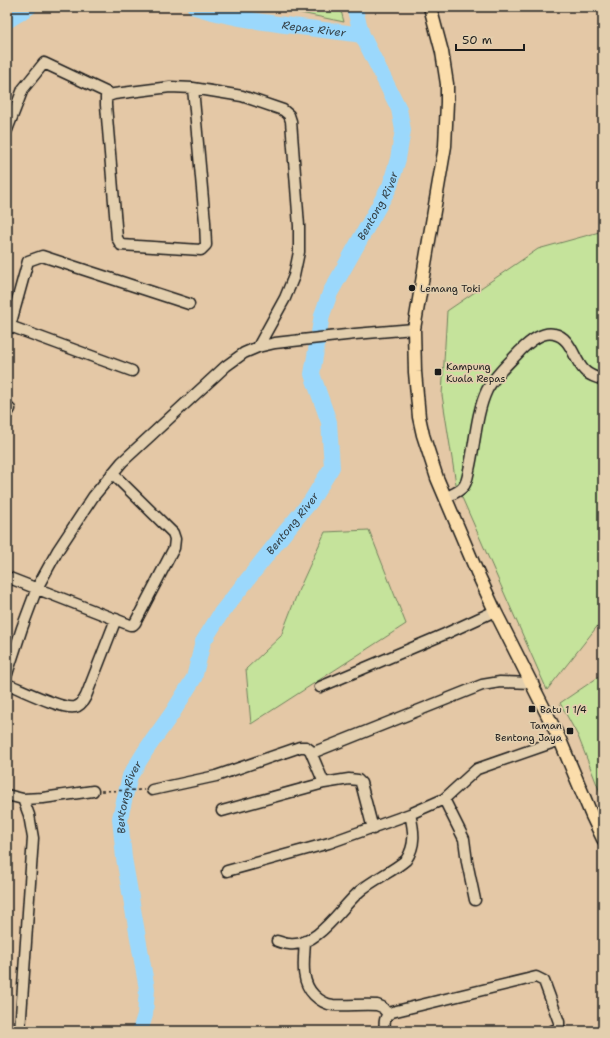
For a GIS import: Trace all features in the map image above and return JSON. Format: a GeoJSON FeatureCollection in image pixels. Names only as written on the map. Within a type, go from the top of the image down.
{"type":"FeatureCollection","features":[{"type":"Feature","properties":{"kind":"main road"},"geometry":{"type":"LineString","coordinates":[[430,7],[442,52],[447,84],[447,122],[414,329],[414,372],[419,418],[431,461],[445,498],[495,611],[533,683],[598,818],[603,839]]}},
{"type":"Feature","properties":{"kind":"street"},"geometry":{"type":"LineString","coordinates":[[7,130],[23,90],[44,63],[110,94],[170,87],[193,88],[242,96],[283,110],[289,115],[291,120],[299,226],[299,252],[294,276],[285,298],[258,347]]}},
{"type":"Feature","properties":{"kind":"street"},"geometry":{"type":"LineString","coordinates":[[110,94],[106,97],[106,106],[117,238],[121,245],[201,250],[206,245],[205,222],[193,88]]}},
{"type":"Feature","properties":{"kind":"street"},"geometry":{"type":"LineString","coordinates":[[132,371],[9,325],[28,261],[42,256],[189,304]]}},
{"type":"Feature","properties":{"kind":"street"},"geometry":{"type":"LineString","coordinates":[[7,674],[37,588],[55,554],[93,497],[112,473],[136,449],[211,379],[238,357],[258,347],[275,343],[414,329]]}},
{"type":"Feature","properties":{"kind":"street"},"geometry":{"type":"LineString","coordinates":[[445,498],[464,486],[467,480],[479,416],[487,391],[496,377],[523,348],[534,339],[545,334],[554,334],[562,337],[584,370],[591,376],[603,380]]}},
{"type":"Feature","properties":{"kind":"street"},"geometry":{"type":"LineString","coordinates":[[7,577],[116,620],[133,625],[174,548],[176,539],[175,535],[170,529],[112,473]]}},
{"type":"Feature","properties":{"kind":"street"},"geometry":{"type":"LineString","coordinates":[[320,687],[495,611]]}},
{"type":"Feature","properties":{"kind":"street"},"geometry":{"type":"LineString","coordinates":[[7,684],[65,707],[76,707],[80,705],[86,696],[116,620]]}},
{"type":"Feature","properties":{"kind":"street"},"geometry":{"type":"LineString","coordinates":[[312,753],[482,685],[500,682],[533,683]]}},
{"type":"Feature","properties":{"kind":"street"},"geometry":{"type":"LineString","coordinates":[[227,871],[329,843],[373,829],[444,800],[477,769],[560,740]]}},
{"type":"Feature","properties":{"kind":"street"},"geometry":{"type":"LineString","coordinates":[[152,790],[216,776],[300,747],[306,747],[312,753],[324,783]]}},
{"type":"Feature","properties":{"kind":"street"},"geometry":{"type":"LineString","coordinates":[[222,811],[324,783],[349,779],[358,780],[361,783],[373,829]]}},
{"type":"Feature","properties":{"kind":"street"},"geometry":{"type":"LineString","coordinates":[[7,796],[23,799],[42,798],[93,791]]}},
{"type":"Feature","properties":{"kind":"street"},"geometry":{"type":"LineString","coordinates":[[20,1031],[33,847],[30,820],[23,799]]}},
{"type":"Feature","properties":{"kind":"street"},"geometry":{"type":"LineString","coordinates":[[444,800],[464,839],[475,900]]}},
{"type":"Feature","properties":{"kind":"street"},"geometry":{"type":"LineString","coordinates":[[277,941],[289,944],[305,942],[323,929],[360,891],[406,860],[413,842],[413,828],[410,814]]}},
{"type":"Feature","properties":{"kind":"street"},"geometry":{"type":"LineString","coordinates":[[305,942],[304,971],[306,984],[318,1000],[333,1005],[377,1005],[382,1007],[388,1014]]}},
{"type":"Feature","properties":{"kind":"street"},"geometry":{"type":"LineString","coordinates":[[386,1031],[385,1020],[388,1014],[398,1010],[536,977],[542,980],[547,988],[559,1022],[558,1030]]}},
{"type":"Feature","properties":{"kind":"path"},"geometry":{"type":"LineString","coordinates":[[93,791],[152,790]]}},
{"type":"Feature","properties":{"kind":"green space"},"geometry":{"type":"Polygon","coordinates":[[[272,7],[340,7],[344,22],[272,7]]]}},
{"type":"Feature","properties":{"kind":"green space"},"geometry":{"type":"Polygon","coordinates":[[[603,231],[603,619],[547,690],[456,484],[442,395],[447,311],[538,249],[603,231]]]}},
{"type":"Feature","properties":{"kind":"green space"},"geometry":{"type":"Polygon","coordinates":[[[369,530],[406,624],[251,724],[246,669],[281,636],[299,589],[325,532],[369,530]]]}},
{"type":"Feature","properties":{"kind":"green space"},"geometry":{"type":"Polygon","coordinates":[[[603,674],[603,800],[578,736],[560,703],[603,674]]]}},
{"type":"Feature","properties":{"kind":"waterway","name":"Repas River"},"geometry":{"type":"LineString","coordinates":[[7,21],[29,7]]}},
{"type":"Feature","properties":{"kind":"waterway","name":"Repas River"},"geometry":{"type":"LineString","coordinates":[[195,7],[256,21],[362,35]]}},
{"type":"Feature","properties":{"kind":"waterway","name":"Bentong River"},"geometry":{"type":"LineString","coordinates":[[140,1031],[145,1015],[147,989],[124,858],[120,818],[130,776],[194,678],[203,642],[221,613],[311,501],[332,467],[329,422],[312,374],[322,315],[330,293],[390,186],[398,159],[403,130],[399,109],[362,35],[354,7]]}},
{"type":"Feature","properties":{"kind":"place","name":"Lemang Toki"},"geometry":{"type":"Point","coordinates":[412,288]}},
{"type":"Feature","properties":{"kind":"place","name":"Kampung Kuala Repas"},"geometry":{"type":"Point","coordinates":[438,372]}},
{"type":"Feature","properties":{"kind":"place","name":"Batu 1 1/4"},"geometry":{"type":"Point","coordinates":[532,709]}},
{"type":"Feature","properties":{"kind":"place","name":"Taman Bentong Jaya"},"geometry":{"type":"Point","coordinates":[570,731]}}]}
